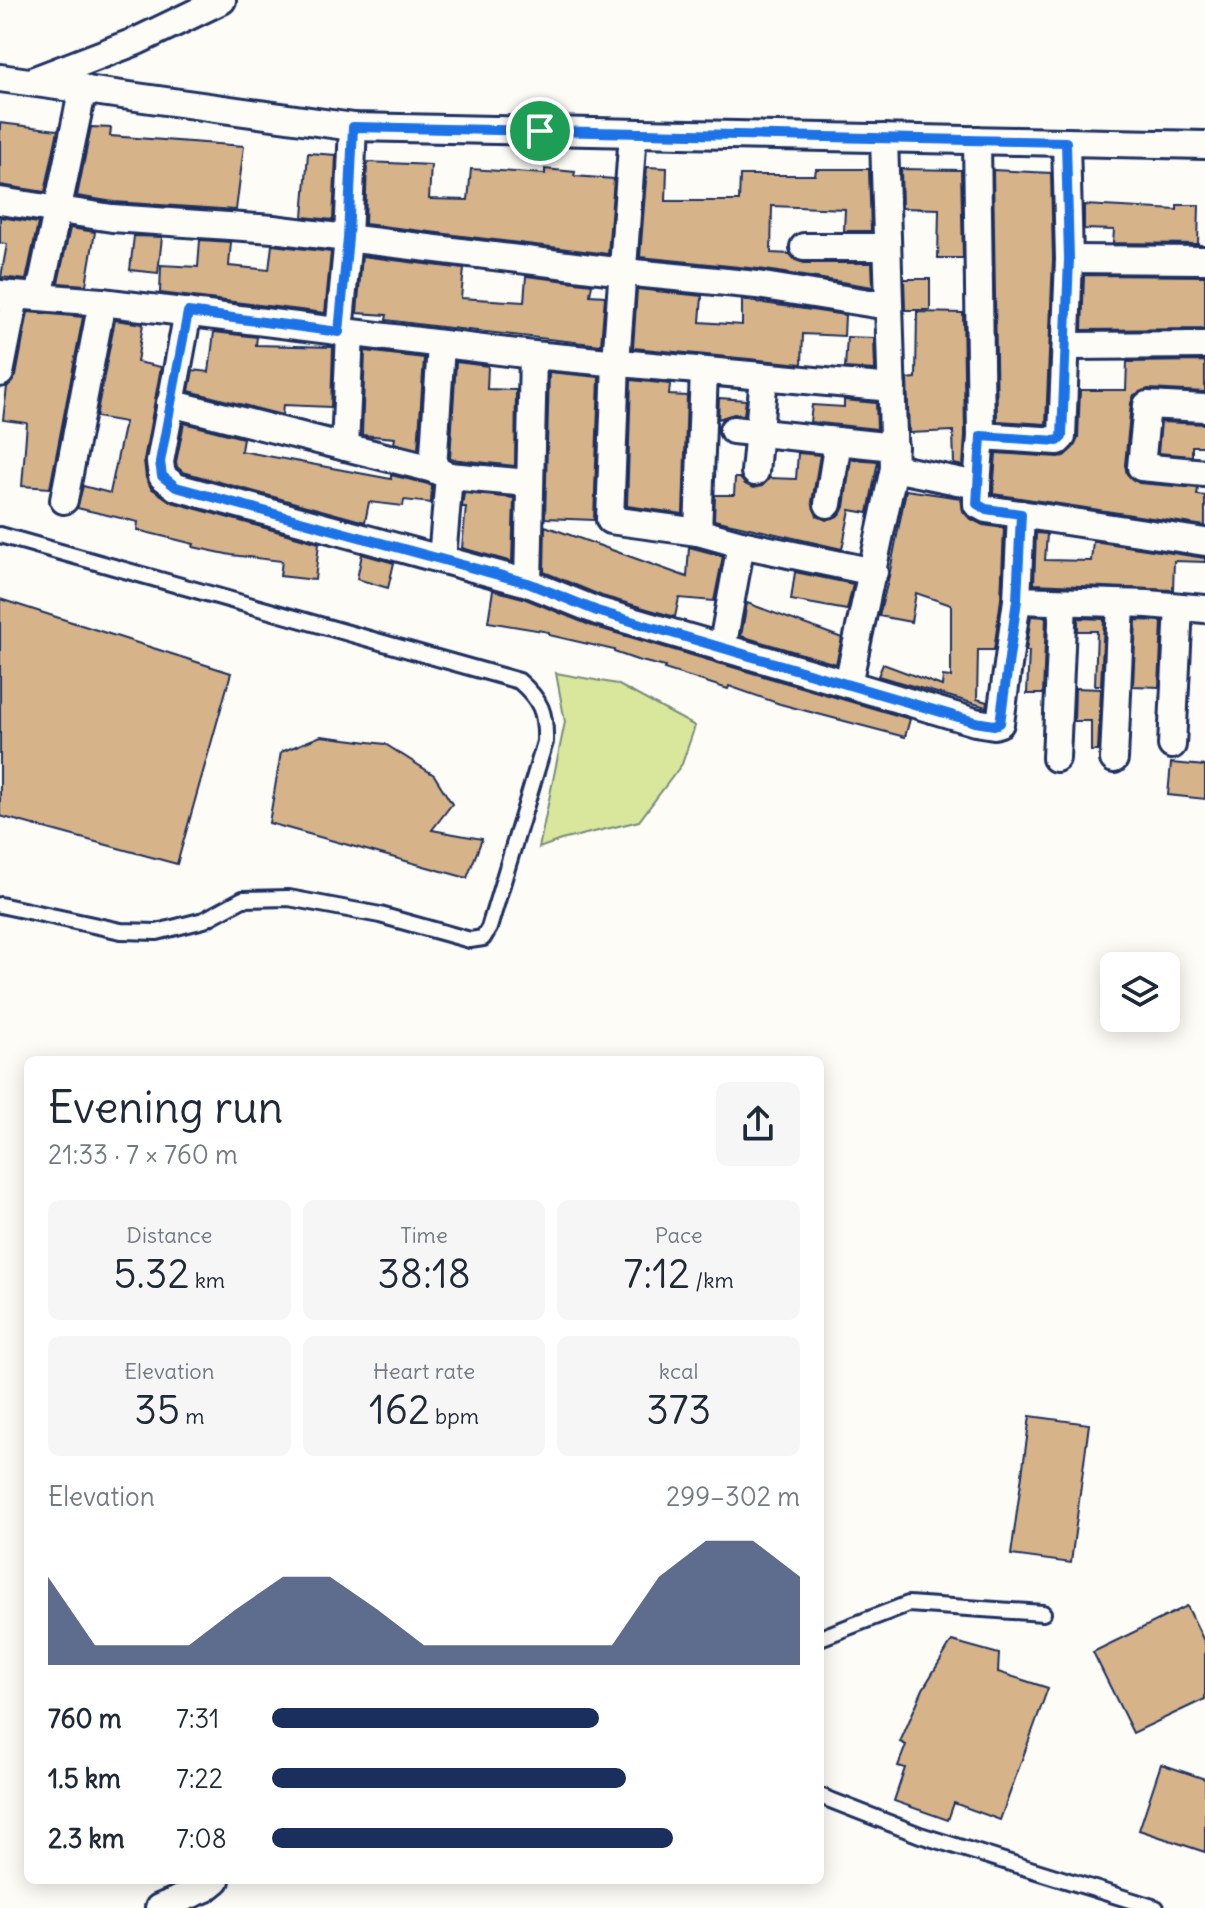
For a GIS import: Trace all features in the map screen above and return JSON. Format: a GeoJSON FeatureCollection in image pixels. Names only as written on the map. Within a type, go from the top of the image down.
{"type":"FeatureCollection","features":[{"type":"Feature","properties":{"kind":"street"},"geometry":{"type":"LineString","coordinates":[[31,82],[137,41],[222,0]]}},
{"type":"Feature","properties":{"kind":"street"},"geometry":{"type":"LineString","coordinates":[[0,78],[353,127],[1205,145]]}},
{"type":"Feature","properties":{"kind":"street"},"geometry":{"type":"LineString","coordinates":[[0,373],[18,296],[57,212],[83,88]]}},
{"type":"Feature","properties":{"kind":"street"},"geometry":{"type":"LineString","coordinates":[[345,447],[345,332],[353,127]]}},
{"type":"Feature","properties":{"kind":"street"},"geometry":{"type":"LineString","coordinates":[[633,133],[616,362],[610,520],[698,532],[874,572]]}},
{"type":"Feature","properties":{"kind":"street"},"geometry":{"type":"LineString","coordinates":[[848,684],[874,572],[894,457],[884,138]]}},
{"type":"Feature","properties":{"kind":"street"},"geometry":{"type":"LineString","coordinates":[[977,140],[981,436],[977,504],[982,508],[1205,542]]}},
{"type":"Feature","properties":{"kind":"street"},"geometry":{"type":"LineString","coordinates":[[981,436],[1060,439],[1069,259],[1066,142]]}},
{"type":"Feature","properties":{"kind":"street"},"geometry":{"type":"LineString","coordinates":[[0,201],[57,212],[273,229],[757,285],[888,306]]}},
{"type":"Feature","properties":{"kind":"street"},"geometry":{"type":"LineString","coordinates":[[804,247],[886,247]]}},
{"type":"Feature","properties":{"kind":"street"},"geometry":{"type":"LineString","coordinates":[[1069,259],[1205,260]]}},
{"type":"Feature","properties":{"kind":"street"},"geometry":{"type":"LineString","coordinates":[[18,296],[102,302],[533,355],[892,388]]}},
{"type":"Feature","properties":{"kind":"street"},"geometry":{"type":"LineString","coordinates":[[64,500],[102,302]]}},
{"type":"Feature","properties":{"kind":"street"},"geometry":{"type":"LineString","coordinates":[[188,312],[160,462],[162,476],[176,487],[528,583],[597,611],[975,722],[1000,723],[1017,600],[1021,514]]}},
{"type":"Feature","properties":{"kind":"street"},"geometry":{"type":"LineString","coordinates":[[441,345],[442,559]]}},
{"type":"Feature","properties":{"kind":"street"},"geometry":{"type":"LineString","coordinates":[[1067,346],[1205,345]]}},
{"type":"Feature","properties":{"kind":"street"},"geometry":{"type":"LineString","coordinates":[[528,583],[533,355]]}},
{"type":"Feature","properties":{"kind":"street"},"geometry":{"type":"LineString","coordinates":[[698,532],[704,371]]}},
{"type":"Feature","properties":{"kind":"street"},"geometry":{"type":"LineString","coordinates":[[755,472],[764,377]]}},
{"type":"Feature","properties":{"kind":"street"},"geometry":{"type":"LineString","coordinates":[[170,403],[441,473],[529,483]]}},
{"type":"Feature","properties":{"kind":"street"},"geometry":{"type":"LineString","coordinates":[[1205,408],[1147,405],[1141,467],[1205,473]]}},
{"type":"Feature","properties":{"kind":"street"},"geometry":{"type":"LineString","coordinates":[[733,430],[838,441],[977,485]]}},
{"type":"Feature","properties":{"kind":"street"},"geometry":{"type":"LineString","coordinates":[[828,504],[838,441]]}},
{"type":"Feature","properties":{"kind":"street"},"geometry":{"type":"LineString","coordinates":[[722,649],[741,544]]}},
{"type":"Feature","properties":{"kind":"street"},"geometry":{"type":"LineString","coordinates":[[1017,600],[1192,608],[1172,745]]}},
{"type":"Feature","properties":{"kind":"street"},"geometry":{"type":"LineString","coordinates":[[1056,758],[1063,602]]}},
{"type":"Feature","properties":{"kind":"street"},"geometry":{"type":"LineString","coordinates":[[1114,759],[1121,604]]}},
{"type":"Feature","properties":{"kind":"street"},"geometry":{"type":"LineString","coordinates":[[159,1908],[211,1884]]}},
{"type":"Feature","properties":{"kind":"lane"},"geometry":{"type":"LineString","coordinates":[[0,535],[519,681],[532,692],[546,716],[545,742],[489,928],[483,938],[470,940],[380,915],[289,898],[243,899],[204,920],[157,932],[121,931],[0,905]]}},
{"type":"Feature","properties":{"kind":"lane"},"geometry":{"type":"LineString","coordinates":[[824,1636],[908,1604],[1043,1613]]}},
{"type":"Feature","properties":{"kind":"lane"},"geometry":{"type":"LineString","coordinates":[[824,1798],[920,1835],[1156,1908]]}},
{"type":"Feature","properties":{"kind":"green space"},"geometry":{"type":"Polygon","coordinates":[[[556,673],[617,684],[695,726],[682,764],[639,821],[539,848],[565,722],[556,673]]]}},
{"type":"Feature","properties":{"kind":"building"},"geometry":{"type":"Polygon","coordinates":[[[0,123],[58,130],[45,192],[0,185],[0,123]]]}},
{"type":"Feature","properties":{"kind":"building"},"geometry":{"type":"Polygon","coordinates":[[[91,127],[111,128],[110,136],[244,146],[236,210],[114,202],[77,196],[91,127]]]}},
{"type":"Feature","properties":{"kind":"building"},"geometry":{"type":"Polygon","coordinates":[[[308,153],[336,155],[333,220],[303,217],[308,153]]]}},
{"type":"Feature","properties":{"kind":"building"},"geometry":{"type":"Polygon","coordinates":[[[367,162],[431,165],[429,199],[468,200],[471,169],[545,174],[545,169],[575,172],[574,176],[614,179],[608,254],[365,224],[367,162]]]}},
{"type":"Feature","properties":{"kind":"building"},"geometry":{"type":"Polygon","coordinates":[[[647,167],[667,168],[666,201],[739,201],[740,175],[815,175],[816,169],[869,169],[871,231],[844,231],[845,209],[772,206],[771,253],[790,254],[804,263],[872,263],[873,287],[759,269],[640,257],[647,167]]]}},
{"type":"Feature","properties":{"kind":"building"},"geometry":{"type":"Polygon","coordinates":[[[901,169],[961,170],[963,258],[938,258],[939,209],[902,208],[901,169]]]}},
{"type":"Feature","properties":{"kind":"building"},"geometry":{"type":"Polygon","coordinates":[[[993,170],[1051,173],[1053,259],[1046,424],[997,421],[993,170]]]}},
{"type":"Feature","properties":{"kind":"building"},"geometry":{"type":"Polygon","coordinates":[[[1084,205],[1177,210],[1177,205],[1199,205],[1198,244],[1113,243],[1114,230],[1084,229],[1084,205]]]}},
{"type":"Feature","properties":{"kind":"building"},"geometry":{"type":"Polygon","coordinates":[[[0,217],[38,223],[26,280],[1,277],[7,244],[0,243],[0,217]]]}},
{"type":"Feature","properties":{"kind":"building"},"geometry":{"type":"Polygon","coordinates":[[[70,228],[95,232],[86,285],[58,283],[70,228]]]}},
{"type":"Feature","properties":{"kind":"building"},"geometry":{"type":"Polygon","coordinates":[[[134,236],[162,237],[158,273],[130,270],[134,236]]]}},
{"type":"Feature","properties":{"kind":"building"},"geometry":{"type":"Polygon","coordinates":[[[200,240],[231,242],[229,266],[269,270],[272,245],[331,252],[325,313],[160,293],[161,265],[198,267],[200,240]]]}},
{"type":"Feature","properties":{"kind":"building"},"geometry":{"type":"Polygon","coordinates":[[[362,256],[464,269],[461,298],[524,302],[526,276],[592,284],[590,295],[605,296],[601,345],[424,325],[386,320],[387,315],[357,313],[362,256]]]}},
{"type":"Feature","properties":{"kind":"building"},"geometry":{"type":"Polygon","coordinates":[[[1084,275],[1205,276],[1205,329],[1082,330],[1084,275]]]}},
{"type":"Feature","properties":{"kind":"building"},"geometry":{"type":"Polygon","coordinates":[[[904,279],[930,279],[930,310],[905,310],[904,279]]]}},
{"type":"Feature","properties":{"kind":"building"},"geometry":{"type":"Polygon","coordinates":[[[637,289],[702,296],[700,322],[742,325],[742,300],[845,315],[844,336],[803,334],[802,364],[633,348],[637,289]]]}},
{"type":"Feature","properties":{"kind":"building"},"geometry":{"type":"Polygon","coordinates":[[[28,312],[83,317],[50,488],[22,486],[27,423],[3,420],[7,387],[16,376],[28,312]]]}},
{"type":"Feature","properties":{"kind":"building"},"geometry":{"type":"Polygon","coordinates":[[[917,312],[963,313],[963,466],[954,464],[953,431],[909,433],[907,379],[916,378],[917,312]]]}},
{"type":"Feature","properties":{"kind":"building"},"geometry":{"type":"Polygon","coordinates":[[[115,320],[143,324],[137,362],[161,367],[144,460],[146,478],[151,488],[172,502],[319,543],[315,580],[280,576],[282,561],[193,547],[194,544],[137,530],[138,522],[77,508],[83,486],[110,493],[125,422],[96,417],[115,320]]]}},
{"type":"Feature","properties":{"kind":"building"},"geometry":{"type":"Polygon","coordinates":[[[214,332],[257,337],[256,345],[333,347],[331,407],[283,405],[282,415],[189,391],[193,370],[209,372],[214,332]]]}},
{"type":"Feature","properties":{"kind":"building"},"geometry":{"type":"Polygon","coordinates":[[[847,337],[874,338],[875,370],[845,368],[847,337]]]}},
{"type":"Feature","properties":{"kind":"building"},"geometry":{"type":"Polygon","coordinates":[[[365,351],[424,358],[418,449],[394,443],[395,438],[362,435],[365,351]]]}},
{"type":"Feature","properties":{"kind":"building"},"geometry":{"type":"Polygon","coordinates":[[[1205,361],[1205,392],[1148,389],[1134,395],[1125,465],[1127,474],[1139,483],[1198,488],[1197,495],[1205,496],[1205,526],[993,494],[996,453],[1058,457],[1073,448],[1078,438],[1080,390],[1126,390],[1127,362],[1205,361]]]}},
{"type":"Feature","properties":{"kind":"building"},"geometry":{"type":"Polygon","coordinates":[[[456,362],[488,366],[487,389],[516,390],[515,466],[450,459],[456,362]]]}},
{"type":"Feature","properties":{"kind":"building"},"geometry":{"type":"Polygon","coordinates":[[[549,372],[599,377],[594,520],[545,518],[549,372]]]}},
{"type":"Feature","properties":{"kind":"building"},"geometry":{"type":"Polygon","coordinates":[[[631,380],[670,384],[669,395],[687,396],[683,514],[627,506],[631,380]]]}},
{"type":"Feature","properties":{"kind":"building"},"geometry":{"type":"Polygon","coordinates":[[[719,398],[746,400],[744,415],[734,414],[718,419],[719,398]]]}},
{"type":"Feature","properties":{"kind":"building"},"geometry":{"type":"Polygon","coordinates":[[[844,400],[876,403],[877,429],[810,422],[812,405],[844,407],[844,400]]]}},
{"type":"Feature","properties":{"kind":"building"},"geometry":{"type":"Polygon","coordinates":[[[1161,422],[1205,424],[1205,446],[1192,446],[1192,456],[1158,453],[1161,422]]]}},
{"type":"Feature","properties":{"kind":"building"},"geometry":{"type":"Polygon","coordinates":[[[184,423],[243,438],[241,451],[391,479],[391,475],[428,484],[432,486],[431,503],[404,500],[403,506],[369,502],[365,522],[183,472],[176,462],[184,423]]]}},
{"type":"Feature","properties":{"kind":"building"},"geometry":{"type":"Polygon","coordinates":[[[798,453],[820,455],[812,502],[817,516],[826,520],[840,515],[844,507],[851,459],[878,461],[868,513],[850,510],[842,549],[714,520],[715,495],[734,495],[735,478],[754,488],[762,486],[769,478],[796,479],[798,453]]]}},
{"type":"Feature","properties":{"kind":"building"},"geometry":{"type":"Polygon","coordinates":[[[906,490],[961,498],[963,511],[969,518],[983,525],[1004,528],[1001,599],[994,650],[978,650],[977,699],[987,702],[986,707],[878,676],[883,664],[942,686],[943,676],[951,677],[951,605],[916,593],[911,622],[879,616],[906,490]]]}},
{"type":"Feature","properties":{"kind":"building"},"geometry":{"type":"Polygon","coordinates":[[[464,493],[514,498],[512,562],[462,548],[466,507],[462,507],[464,493]]]}},
{"type":"Feature","properties":{"kind":"building"},"geometry":{"type":"Polygon","coordinates":[[[545,526],[687,577],[689,547],[723,556],[714,601],[679,598],[675,617],[602,596],[544,572],[545,526]]]}},
{"type":"Feature","properties":{"kind":"building"},"geometry":{"type":"Polygon","coordinates":[[[1036,533],[1047,534],[1045,560],[1091,561],[1093,541],[1205,558],[1205,562],[1174,561],[1173,590],[1034,584],[1036,533]]]}},
{"type":"Feature","properties":{"kind":"building"},"geometry":{"type":"Polygon","coordinates":[[[362,554],[394,563],[388,588],[357,579],[362,554]]]}},
{"type":"Feature","properties":{"kind":"building"},"geometry":{"type":"Polygon","coordinates":[[[795,572],[853,584],[847,610],[791,600],[795,572]]]}},
{"type":"Feature","properties":{"kind":"building"},"geometry":{"type":"Polygon","coordinates":[[[493,590],[523,598],[592,626],[910,719],[905,737],[780,704],[729,686],[728,689],[614,650],[549,635],[549,632],[488,622],[493,590]]]}},
{"type":"Feature","properties":{"kind":"building"},"geometry":{"type":"Polygon","coordinates":[[[0,599],[231,673],[177,864],[0,816],[0,599]]]}},
{"type":"Feature","properties":{"kind":"building"},"geometry":{"type":"Polygon","coordinates":[[[747,603],[842,638],[836,664],[741,636],[747,603]]]}},
{"type":"Feature","properties":{"kind":"building"},"geometry":{"type":"Polygon","coordinates":[[[1031,616],[1046,617],[1043,694],[1027,694],[1029,651],[1026,651],[1031,616]]]}},
{"type":"Feature","properties":{"kind":"building"},"geometry":{"type":"Polygon","coordinates":[[[1078,618],[1104,619],[1101,685],[1095,685],[1097,631],[1078,631],[1078,618]]]}},
{"type":"Feature","properties":{"kind":"building"},"geometry":{"type":"Polygon","coordinates":[[[1136,620],[1162,621],[1159,687],[1133,686],[1136,620]]]}},
{"type":"Feature","properties":{"kind":"building"},"geometry":{"type":"Polygon","coordinates":[[[1075,688],[1101,689],[1098,751],[1091,751],[1091,721],[1074,721],[1075,688]]]}},
{"type":"Feature","properties":{"kind":"building"},"geometry":{"type":"Polygon","coordinates":[[[321,736],[385,744],[434,775],[452,804],[432,830],[482,839],[467,878],[269,823],[281,752],[321,736]]]}},
{"type":"Feature","properties":{"kind":"building"},"geometry":{"type":"Polygon","coordinates":[[[1171,763],[1205,766],[1205,799],[1168,795],[1171,763]]]}},
{"type":"Feature","properties":{"kind":"building"},"geometry":{"type":"Polygon","coordinates":[[[1030,1416],[1089,1424],[1071,1563],[1011,1555],[1030,1416]]]}},
{"type":"Feature","properties":{"kind":"building"},"geometry":{"type":"Polygon","coordinates":[[[1187,1606],[1205,1643],[1205,1699],[1133,1733],[1093,1652],[1187,1606]]]}},
{"type":"Feature","properties":{"kind":"building"},"geometry":{"type":"Polygon","coordinates":[[[952,1641],[999,1654],[998,1672],[1048,1688],[1000,1820],[954,1803],[948,1820],[894,1801],[905,1768],[898,1766],[906,1745],[900,1742],[923,1689],[952,1641]]]}},
{"type":"Feature","properties":{"kind":"building"},"geometry":{"type":"Polygon","coordinates":[[[1161,1764],[1205,1779],[1205,1852],[1139,1830],[1161,1764]]]}},
{"type":"Feature","properties":{"kind":"route"},"geometry":{"type":"LineString","coordinates":[[353,127],[540,131],[1066,142],[1069,259],[1062,437],[1058,441],[981,436],[977,504],[986,509],[1021,514],[1017,600],[1000,723],[988,725],[975,722],[722,649],[597,611],[528,583],[176,487],[162,476],[160,462],[188,312],[339,332],[348,238],[353,127]]}}]}
